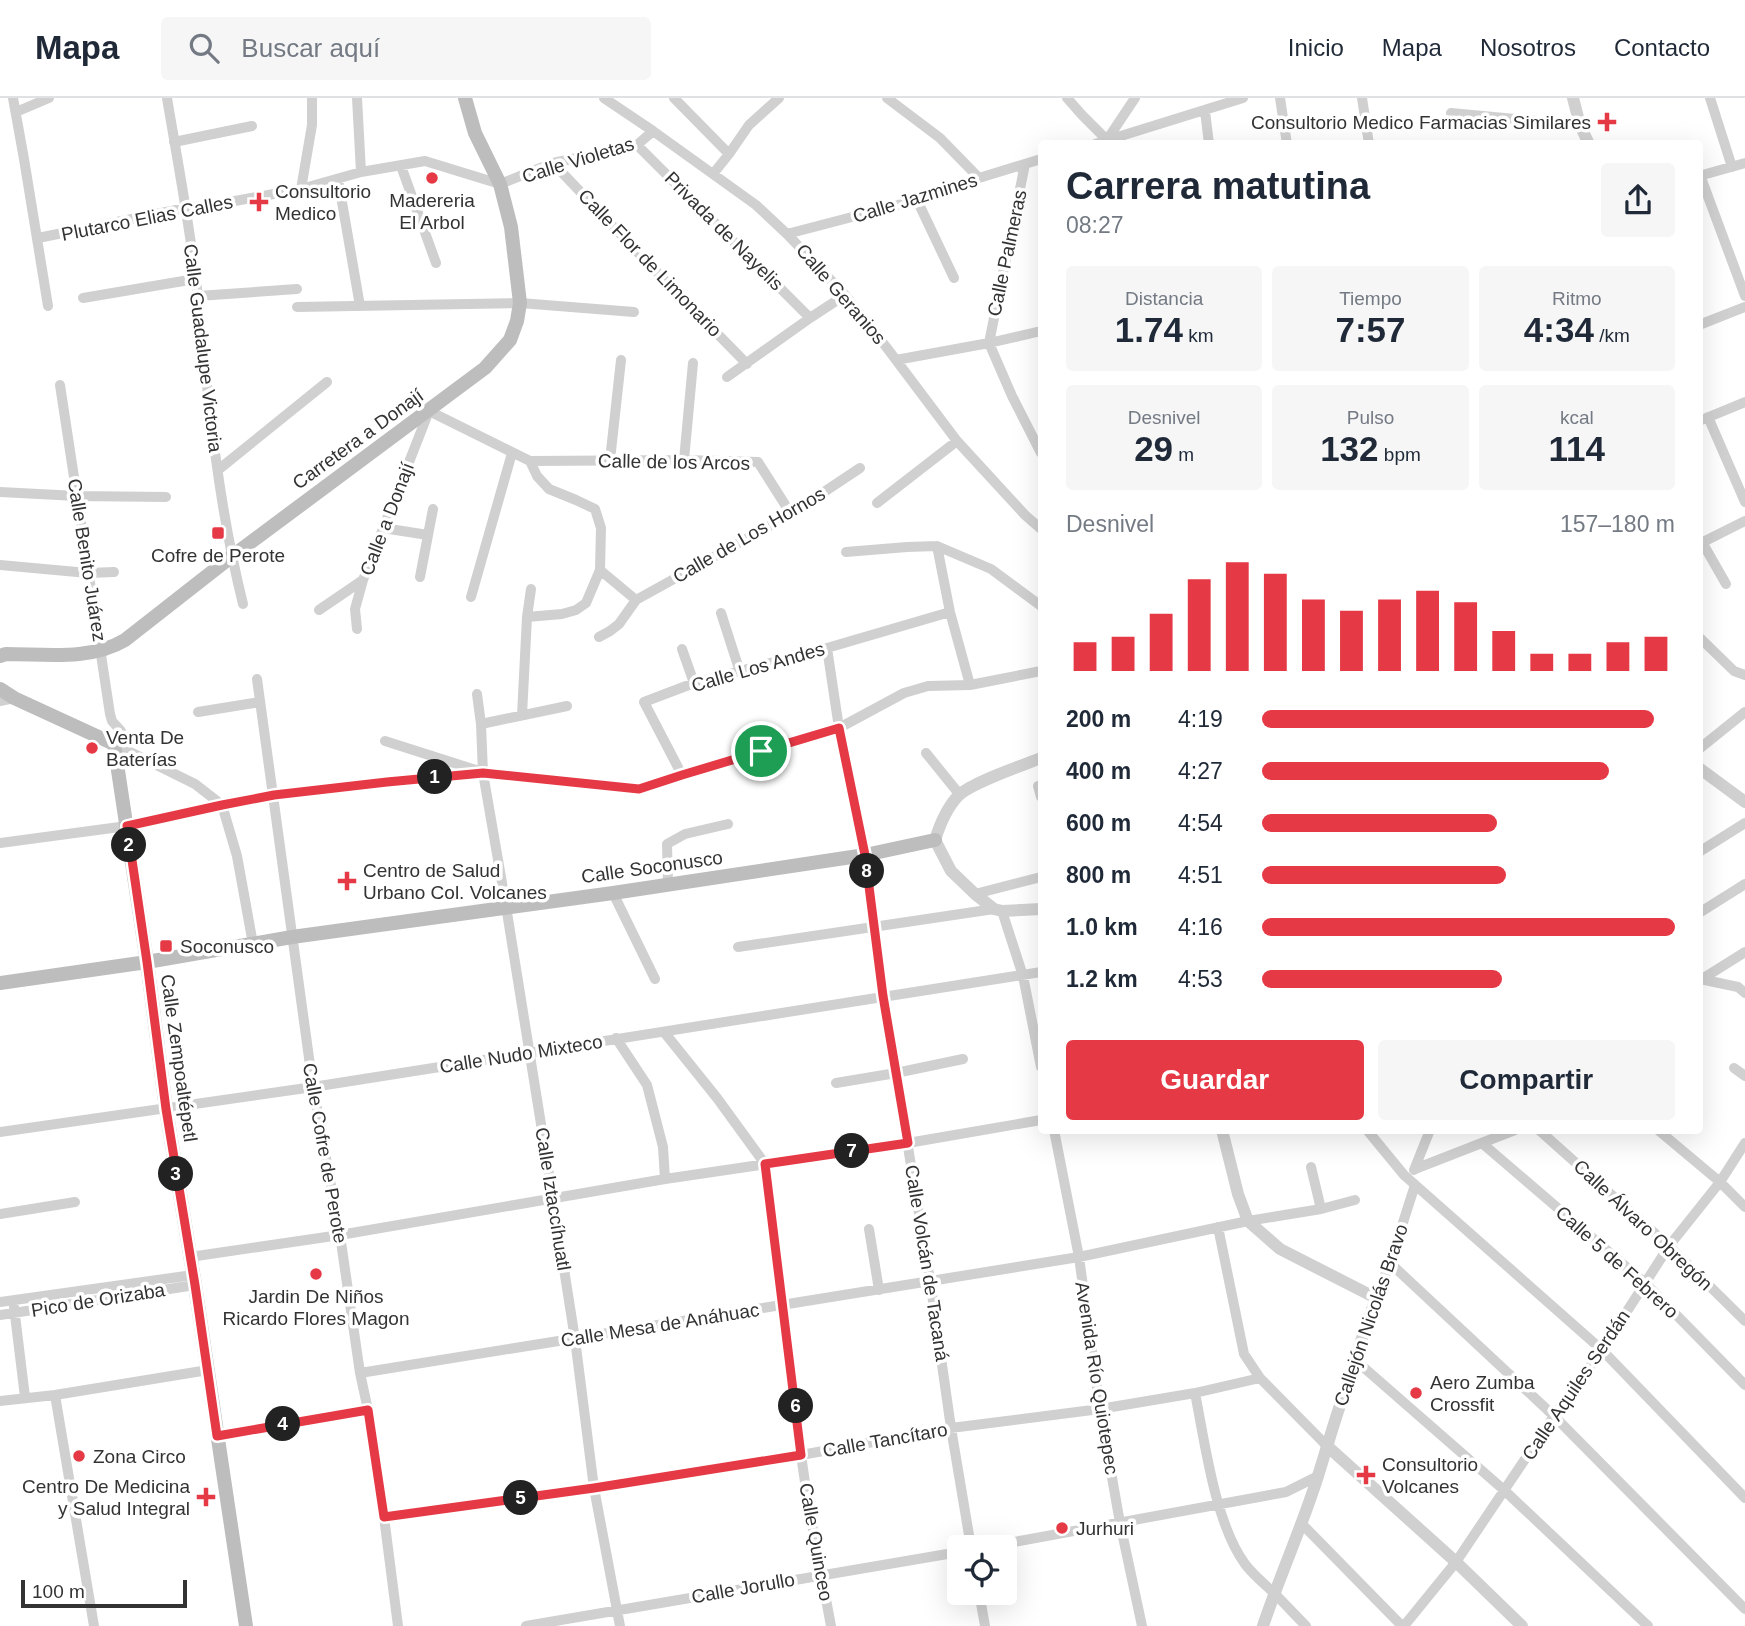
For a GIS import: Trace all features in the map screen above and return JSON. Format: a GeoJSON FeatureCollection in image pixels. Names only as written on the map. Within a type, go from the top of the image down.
{"type":"FeatureCollection","features":[{"type":"Feature","properties":{"kind":"main road","name":"Carretera a Donají"},"geometry":{"type":"LineString","coordinates":[[0,656],[101,652],[137,633],[231,557],[485,368],[510,340],[520,303],[511,227],[500,184],[475,133],[465,98]]}},
{"type":"Feature","properties":{"kind":"main road"},"geometry":{"type":"LineString","coordinates":[[0,689],[7,700],[118,738]]}},
{"type":"Feature","properties":{"kind":"main road","name":"Calle Zempoaltépetl"},"geometry":{"type":"LineString","coordinates":[[118,738],[127,826],[166,1109],[246,1626]]}},
{"type":"Feature","properties":{"kind":"main road","name":"Calle Soconusco"},"geometry":{"type":"LineString","coordinates":[[0,983],[147,962],[292,937],[865,855],[936,840]]}},
{"type":"Feature","properties":{"kind":"street"},"geometry":{"type":"LineString","coordinates":[[13,98],[48,306]]}},
{"type":"Feature","properties":{"kind":"street"},"geometry":{"type":"LineString","coordinates":[[16,112],[49,98]]}},
{"type":"Feature","properties":{"kind":"street","name":"Calle Guadalupe Victoria"},"geometry":{"type":"LineString","coordinates":[[167,98],[186,208],[202,349],[231,557]]}},
{"type":"Feature","properties":{"kind":"street"},"geometry":{"type":"LineString","coordinates":[[301,189],[312,125],[312,98]]}},
{"type":"Feature","properties":{"kind":"street"},"geometry":{"type":"LineString","coordinates":[[358,98],[360,172]]}},
{"type":"Feature","properties":{"kind":"street","name":"Calle Geranios"},"geometry":{"type":"LineString","coordinates":[[604,98],[757,205],[787,234],[845,296],[957,441],[1038,526]]}},
{"type":"Feature","properties":{"kind":"street"},"geometry":{"type":"LineString","coordinates":[[674,98],[729,154]]}},
{"type":"Feature","properties":{"kind":"street"},"geometry":{"type":"LineString","coordinates":[[713,174],[749,125],[779,98]]}},
{"type":"Feature","properties":{"kind":"street"},"geometry":{"type":"LineString","coordinates":[[887,98],[940,138],[979,178]]}},
{"type":"Feature","properties":{"kind":"street"},"geometry":{"type":"LineString","coordinates":[[1068,98],[1105,140]]}},
{"type":"Feature","properties":{"kind":"street"},"geometry":{"type":"LineString","coordinates":[[1108,140],[1135,98]]}},
{"type":"Feature","properties":{"kind":"street"},"geometry":{"type":"LineString","coordinates":[[1113,140],[1243,98]]}},
{"type":"Feature","properties":{"kind":"street"},"geometry":{"type":"LineString","coordinates":[[1280,98],[1286,140]]}},
{"type":"Feature","properties":{"kind":"street"},"geometry":{"type":"LineString","coordinates":[[1362,98],[1368,140]]}},
{"type":"Feature","properties":{"kind":"street"},"geometry":{"type":"LineString","coordinates":[[1573,98],[1586,140]]}},
{"type":"Feature","properties":{"kind":"street"},"geometry":{"type":"LineString","coordinates":[[1710,98],[1732,167]]}},
{"type":"Feature","properties":{"kind":"street"},"geometry":{"type":"LineString","coordinates":[[1205,111],[1209,140]]}},
{"type":"Feature","properties":{"kind":"street"},"geometry":{"type":"LineString","coordinates":[[1451,113],[1580,125]]}},
{"type":"Feature","properties":{"kind":"street"},"geometry":{"type":"LineString","coordinates":[[174,142],[252,126]]}},
{"type":"Feature","properties":{"kind":"street","name":"Calle Violetas"},"geometry":{"type":"LineString","coordinates":[[500,184],[554,163],[638,145],[653,131]]}},
{"type":"Feature","properties":{"kind":"street","name":"Privada de Nayelis"},"geometry":{"type":"LineString","coordinates":[[638,145],[810,318]]}},
{"type":"Feature","properties":{"kind":"street","name":"Calle Jazmines"},"geometry":{"type":"LineString","coordinates":[[787,234],[917,200],[1038,160]]}},
{"type":"Feature","properties":{"kind":"street","name":"Plutarco Elias Calles"},"geometry":{"type":"LineString","coordinates":[[38,239],[186,208],[301,189],[360,172],[425,161],[500,184]]}},
{"type":"Feature","properties":{"kind":"street","name":"Calle Flor de Limonario"},"geometry":{"type":"LineString","coordinates":[[554,163],[747,363]]}},
{"type":"Feature","properties":{"kind":"street"},"geometry":{"type":"LineString","coordinates":[[1703,174],[1745,163]]}},
{"type":"Feature","properties":{"kind":"street","name":"Calle Palmeras"},"geometry":{"type":"LineString","coordinates":[[989,343],[1026,164]]}},
{"type":"Feature","properties":{"kind":"street"},"geometry":{"type":"LineString","coordinates":[[401,166],[436,263]]}},
{"type":"Feature","properties":{"kind":"street"},"geometry":{"type":"LineString","coordinates":[[338,179],[360,306]]}},
{"type":"Feature","properties":{"kind":"street"},"geometry":{"type":"LineString","coordinates":[[1703,183],[1745,296]]}},
{"type":"Feature","properties":{"kind":"street"},"geometry":{"type":"LineString","coordinates":[[917,200],[954,278]]}},
{"type":"Feature","properties":{"kind":"street"},"geometry":{"type":"LineString","coordinates":[[83,299],[195,279]]}},
{"type":"Feature","properties":{"kind":"street"},"geometry":{"type":"LineString","coordinates":[[198,296],[297,289]]}},
{"type":"Feature","properties":{"kind":"street"},"geometry":{"type":"LineString","coordinates":[[727,377],[845,296]]}},
{"type":"Feature","properties":{"kind":"street"},"geometry":{"type":"LineString","coordinates":[[297,307],[520,303],[634,312]]}},
{"type":"Feature","properties":{"kind":"street"},"geometry":{"type":"LineString","coordinates":[[1703,323],[1745,307]]}},
{"type":"Feature","properties":{"kind":"street"},"geometry":{"type":"LineString","coordinates":[[896,360],[1038,332]]}},
{"type":"Feature","properties":{"kind":"street"},"geometry":{"type":"LineString","coordinates":[[989,343],[1038,447]]}},
{"type":"Feature","properties":{"kind":"street"},"geometry":{"type":"LineString","coordinates":[[610,460],[621,360]]}},
{"type":"Feature","properties":{"kind":"street"},"geometry":{"type":"LineString","coordinates":[[684,460],[693,363]]}},
{"type":"Feature","properties":{"kind":"street"},"geometry":{"type":"LineString","coordinates":[[218,470],[327,382]]}},
{"type":"Feature","properties":{"kind":"street","name":"Calle Benito Juárez"},"geometry":{"type":"LineString","coordinates":[[60,385],[110,714],[118,738]]}},
{"type":"Feature","properties":{"kind":"street"},"geometry":{"type":"LineString","coordinates":[[1745,402],[1704,419],[1745,502]]}},
{"type":"Feature","properties":{"kind":"street","name":"Calle de los Arcos"},"geometry":{"type":"LineString","coordinates":[[429,411],[530,461],[684,460],[758,463],[791,514]]}},
{"type":"Feature","properties":{"kind":"street","name":"Calle a Donají"},"geometry":{"type":"LineString","coordinates":[[358,629],[355,609],[363,580],[429,411]]}},
{"type":"Feature","properties":{"kind":"street"},"geometry":{"type":"LineString","coordinates":[[877,503],[957,441]]}},
{"type":"Feature","properties":{"kind":"street"},"geometry":{"type":"LineString","coordinates":[[471,597],[512,453]]}},
{"type":"Feature","properties":{"kind":"street"},"geometry":{"type":"LineString","coordinates":[[527,617],[562,614],[576,610],[586,603],[600,570],[601,528],[594,509],[549,489],[530,461]]}},
{"type":"Feature","properties":{"kind":"street","name":"Calle de Los Hornos"},"geometry":{"type":"LineString","coordinates":[[636,600],[791,514],[860,468]]}},
{"type":"Feature","properties":{"kind":"street"},"geometry":{"type":"LineString","coordinates":[[0,492],[166,497]]}},
{"type":"Feature","properties":{"kind":"street"},"geometry":{"type":"LineString","coordinates":[[420,577],[433,509]]}},
{"type":"Feature","properties":{"kind":"street"},"geometry":{"type":"LineString","coordinates":[[1703,542],[1745,521]]}},
{"type":"Feature","properties":{"kind":"street"},"geometry":{"type":"LineString","coordinates":[[383,528],[428,535]]}},
{"type":"Feature","properties":{"kind":"street"},"geometry":{"type":"LineString","coordinates":[[937,546],[950,612],[970,685]]}},
{"type":"Feature","properties":{"kind":"street"},"geometry":{"type":"LineString","coordinates":[[846,552],[937,546],[990,569],[1038,604]]}},
{"type":"Feature","properties":{"kind":"street"},"geometry":{"type":"LineString","coordinates":[[1703,548],[1726,584]]}},
{"type":"Feature","properties":{"kind":"street"},"geometry":{"type":"LineString","coordinates":[[231,557],[243,604]]}},
{"type":"Feature","properties":{"kind":"street"},"geometry":{"type":"LineString","coordinates":[[0,565],[88,573],[114,572]]}},
{"type":"Feature","properties":{"kind":"street"},"geometry":{"type":"LineString","coordinates":[[599,637],[619,624],[636,600],[600,570]]}},
{"type":"Feature","properties":{"kind":"street"},"geometry":{"type":"LineString","coordinates":[[319,610],[363,580]]}},
{"type":"Feature","properties":{"kind":"street"},"geometry":{"type":"LineString","coordinates":[[522,715],[531,589]]}},
{"type":"Feature","properties":{"kind":"street","name":"Calle Los Andes"},"geometry":{"type":"LineString","coordinates":[[682,775],[644,702],[694,683],[950,612]]}},
{"type":"Feature","properties":{"kind":"street"},"geometry":{"type":"LineString","coordinates":[[720,613],[740,672]]}},
{"type":"Feature","properties":{"kind":"street"},"geometry":{"type":"LineString","coordinates":[[1703,641],[1734,671],[1745,675]]}},
{"type":"Feature","properties":{"kind":"street","name":"Calle Volcán de Tacaná"},"geometry":{"type":"LineString","coordinates":[[827,648],[839,728],[865,855],[883,996],[969,1535]]}},
{"type":"Feature","properties":{"kind":"street"},"geometry":{"type":"LineString","coordinates":[[682,649],[694,683]]}},
{"type":"Feature","properties":{"kind":"street"},"geometry":{"type":"LineString","coordinates":[[0,843],[127,826],[274,795],[483,773],[639,789],[839,728],[904,693],[928,685],[970,685],[1038,672]]}},
{"type":"Feature","properties":{"kind":"street","name":"Calle Cofre de Perote"},"geometry":{"type":"LineString","coordinates":[[257,678],[313,1087],[368,1410],[398,1626]]}},
{"type":"Feature","properties":{"kind":"street","name":"Calle Iztaccíhuatl"},"geometry":{"type":"LineString","coordinates":[[477,694],[483,773],[575,1339],[594,1488],[620,1626]]}},
{"type":"Feature","properties":{"kind":"street"},"geometry":{"type":"LineString","coordinates":[[198,712],[260,702]]}},
{"type":"Feature","properties":{"kind":"street"},"geometry":{"type":"LineString","coordinates":[[481,724],[567,706]]}},
{"type":"Feature","properties":{"kind":"street"},"geometry":{"type":"LineString","coordinates":[[1703,746],[1745,712]]}},
{"type":"Feature","properties":{"kind":"street"},"geometry":{"type":"LineString","coordinates":[[118,738],[195,784],[222,805],[237,856],[253,944]]}},
{"type":"Feature","properties":{"kind":"street"},"geometry":{"type":"LineString","coordinates":[[385,741],[483,773]]}},
{"type":"Feature","properties":{"kind":"street"},"geometry":{"type":"LineString","coordinates":[[926,753],[960,795]]}},
{"type":"Feature","properties":{"kind":"street"},"geometry":{"type":"LineString","coordinates":[[1038,759],[978,784],[960,795],[941,821],[936,840],[951,871],[975,894],[998,910],[1023,976],[1038,1053]]}},
{"type":"Feature","properties":{"kind":"street"},"geometry":{"type":"LineString","coordinates":[[1703,771],[1745,802]]}},
{"type":"Feature","properties":{"kind":"street"},"geometry":{"type":"LineString","coordinates":[[1703,849],[1745,822]]}},
{"type":"Feature","properties":{"kind":"street"},"geometry":{"type":"LineString","coordinates":[[668,884],[667,844],[685,834],[728,824]]}},
{"type":"Feature","properties":{"kind":"street"},"geometry":{"type":"LineString","coordinates":[[975,894],[1038,878]]}},
{"type":"Feature","properties":{"kind":"street"},"geometry":{"type":"LineString","coordinates":[[1703,910],[1745,884]]}},
{"type":"Feature","properties":{"kind":"street"},"geometry":{"type":"LineString","coordinates":[[613,893],[655,979]]}},
{"type":"Feature","properties":{"kind":"street"},"geometry":{"type":"LineString","coordinates":[[738,947],[998,910],[1038,909]]}},
{"type":"Feature","properties":{"kind":"street"},"geometry":{"type":"LineString","coordinates":[[1703,978],[1745,952]]}},
{"type":"Feature","properties":{"kind":"street","name":"Calle Nudo Mixteco"},"geometry":{"type":"LineString","coordinates":[[0,1132],[313,1087],[1038,973]]}},
{"type":"Feature","properties":{"kind":"street"},"geometry":{"type":"LineString","coordinates":[[1703,979],[1738,988],[1745,993]]}},
{"type":"Feature","properties":{"kind":"street","name":"Calle Quinceo"},"geometry":{"type":"LineString","coordinates":[[664,1032],[765,1164],[801,1455],[831,1626]]}},
{"type":"Feature","properties":{"kind":"street"},"geometry":{"type":"LineString","coordinates":[[616,1038],[647,1085],[663,1147],[665,1179]]}},
{"type":"Feature","properties":{"kind":"street"},"geometry":{"type":"LineString","coordinates":[[836,1083],[963,1059]]}},
{"type":"Feature","properties":{"kind":"street"},"geometry":{"type":"LineString","coordinates":[[1734,1068],[1745,1076]]}},
{"type":"Feature","properties":{"kind":"street"},"geometry":{"type":"LineString","coordinates":[[190,1257],[340,1235],[665,1179],[1038,1121]]}},
{"type":"Feature","properties":{"kind":"street","name":"Avenida Río Quiotepec"},"geometry":{"type":"LineString","coordinates":[[1055,1134],[1079,1257],[1100,1409],[1120,1523],[1142,1626]]}},
{"type":"Feature","properties":{"kind":"street"},"geometry":{"type":"LineString","coordinates":[[1223,1134],[1238,1194],[1248,1220],[1280,1249],[1376,1298]]}},
{"type":"Feature","properties":{"kind":"street"},"geometry":{"type":"LineString","coordinates":[[1370,1134],[1404,1175],[1602,1350],[1745,1497]]}},
{"type":"Feature","properties":{"kind":"street"},"geometry":{"type":"LineString","coordinates":[[1415,1170],[1428,1134]]}},
{"type":"Feature","properties":{"kind":"street"},"geometry":{"type":"LineString","coordinates":[[1404,1175],[1506,1134]]}},
{"type":"Feature","properties":{"kind":"street","name":"Calle Álvaro Obregón"},"geometry":{"type":"LineString","coordinates":[[1543,1134],[1669,1246],[1745,1321]]}},
{"type":"Feature","properties":{"kind":"street"},"geometry":{"type":"LineString","coordinates":[[1663,1134],[1745,1207]]}},
{"type":"Feature","properties":{"kind":"street","name":"Calle Aquiles Serdán"},"geometry":{"type":"LineString","coordinates":[[1403,1626],[1456,1562],[1602,1350],[1669,1246],[1720,1182],[1745,1143]]}},
{"type":"Feature","properties":{"kind":"street","name":"Calle 5 de Febrero"},"geometry":{"type":"LineString","coordinates":[[1483,1144],[1645,1283],[1745,1385]]}},
{"type":"Feature","properties":{"kind":"street"},"geometry":{"type":"LineString","coordinates":[[1311,1167],[1321,1209]]}},
{"type":"Feature","properties":{"kind":"street","name":"Callejón Nicolás Bravo"},"geometry":{"type":"LineString","coordinates":[[1263,1626],[1318,1476],[1354,1359],[1390,1263],[1415,1185]]}},
{"type":"Feature","properties":{"kind":"street","name":"Calle Mesa de Anáhuac"},"geometry":{"type":"LineString","coordinates":[[360,1373],[1079,1257],[1355,1200]]}},
{"type":"Feature","properties":{"kind":"street"},"geometry":{"type":"LineString","coordinates":[[0,1214],[75,1202]]}},
{"type":"Feature","properties":{"kind":"street"},"geometry":{"type":"LineString","coordinates":[[1218,1227],[1244,1354],[1260,1378],[1326,1445],[1456,1562],[1522,1626]]}},
{"type":"Feature","properties":{"kind":"street"},"geometry":{"type":"LineString","coordinates":[[869,1229],[879,1290]]}},
{"type":"Feature","properties":{"kind":"street"},"geometry":{"type":"LineString","coordinates":[[1390,1263],[1554,1416],[1745,1609]]}},
{"type":"Feature","properties":{"kind":"street","name":"Pico de Orizaba"},"geometry":{"type":"LineString","coordinates":[[0,1302],[194,1280]]}},
{"type":"Feature","properties":{"kind":"street","name":"Pico de Orizaba"},"geometry":{"type":"LineString","coordinates":[[0,1315],[194,1280]]}},
{"type":"Feature","properties":{"kind":"street"},"geometry":{"type":"LineString","coordinates":[[13,1302],[24,1397]]}},
{"type":"Feature","properties":{"kind":"street"},"geometry":{"type":"LineString","coordinates":[[1354,1359],[1504,1490],[1648,1626]]}},
{"type":"Feature","properties":{"kind":"street"},"geometry":{"type":"LineString","coordinates":[[0,1401],[55,1395],[208,1370]]}},
{"type":"Feature","properties":{"kind":"street","name":"Calle Tancítaro"},"geometry":{"type":"LineString","coordinates":[[384,1517],[594,1488],[951,1428],[1100,1409],[1195,1393],[1260,1378]]}},
{"type":"Feature","properties":{"kind":"street"},"geometry":{"type":"LineString","coordinates":[[1195,1393],[1218,1504],[1231,1538],[1244,1563],[1256,1578],[1306,1626]]}},
{"type":"Feature","properties":{"kind":"street"},"geometry":{"type":"LineString","coordinates":[[55,1395],[94,1626]]}},
{"type":"Feature","properties":{"kind":"street"},"geometry":{"type":"LineString","coordinates":[[217,1436],[368,1410]]}},
{"type":"Feature","properties":{"kind":"street"},"geometry":{"type":"LineString","coordinates":[[1017,1542],[1286,1492],[1318,1476]]}},
{"type":"Feature","properties":{"kind":"street"},"geometry":{"type":"LineString","coordinates":[[1301,1523],[1403,1626]]}},
{"type":"Feature","properties":{"kind":"street","name":"Calle Jorullo"},"geometry":{"type":"LineString","coordinates":[[526,1626],[947,1554]]}},
{"type":"Feature","properties":{"kind":"street"},"geometry":{"type":"LineString","coordinates":[[981,1605],[985,1626]]}},
{"type":"Feature","properties":{"kind":"place","name":"Consultorio Medico Farmacias Similares"},"geometry":{"type":"Point","coordinates":[1607,122]}},
{"type":"Feature","properties":{"kind":"place","name":"Madereria El Arbol"},"geometry":{"type":"Point","coordinates":[432,178]}},
{"type":"Feature","properties":{"kind":"place","name":"Consultorio Medico"},"geometry":{"type":"Point","coordinates":[259,202]}},
{"type":"Feature","properties":{"kind":"place","name":"Cofre de Perote"},"geometry":{"type":"Point","coordinates":[218,533]}},
{"type":"Feature","properties":{"kind":"place","name":"Venta De Baterías"},"geometry":{"type":"Point","coordinates":[92,748]}},
{"type":"Feature","properties":{"kind":"place","name":"Centro de Salud Urbano Col. Volcanes"},"geometry":{"type":"Point","coordinates":[347,881]}},
{"type":"Feature","properties":{"kind":"place","name":"Soconusco"},"geometry":{"type":"Point","coordinates":[166,946]}},
{"type":"Feature","properties":{"kind":"place","name":"Jardin De Niños Ricardo Flores Magon"},"geometry":{"type":"Point","coordinates":[316,1274]}},
{"type":"Feature","properties":{"kind":"place","name":"Aero Zumba Crossfit"},"geometry":{"type":"Point","coordinates":[1416,1393]}},
{"type":"Feature","properties":{"kind":"place","name":"Zona Circo"},"geometry":{"type":"Point","coordinates":[79,1456]}},
{"type":"Feature","properties":{"kind":"place","name":"Consultorio Volcanes"},"geometry":{"type":"Point","coordinates":[1366,1475]}},
{"type":"Feature","properties":{"kind":"place","name":"Centro De Medicina y Salud Integral"},"geometry":{"type":"Point","coordinates":[206,1497]}},
{"type":"Feature","properties":{"kind":"place","name":"Jurhuri"},"geometry":{"type":"Point","coordinates":[1062,1528]}},
{"type":"Feature","properties":{"kind":"route"},"geometry":{"type":"LineString","coordinates":[[839,728],[865,855],[883,996],[908,1143],[765,1164],[801,1455],[594,1488],[384,1517],[368,1410],[217,1436],[166,1109],[127,826],[274,795],[483,773],[639,789],[761,751],[839,728]]}}]}
